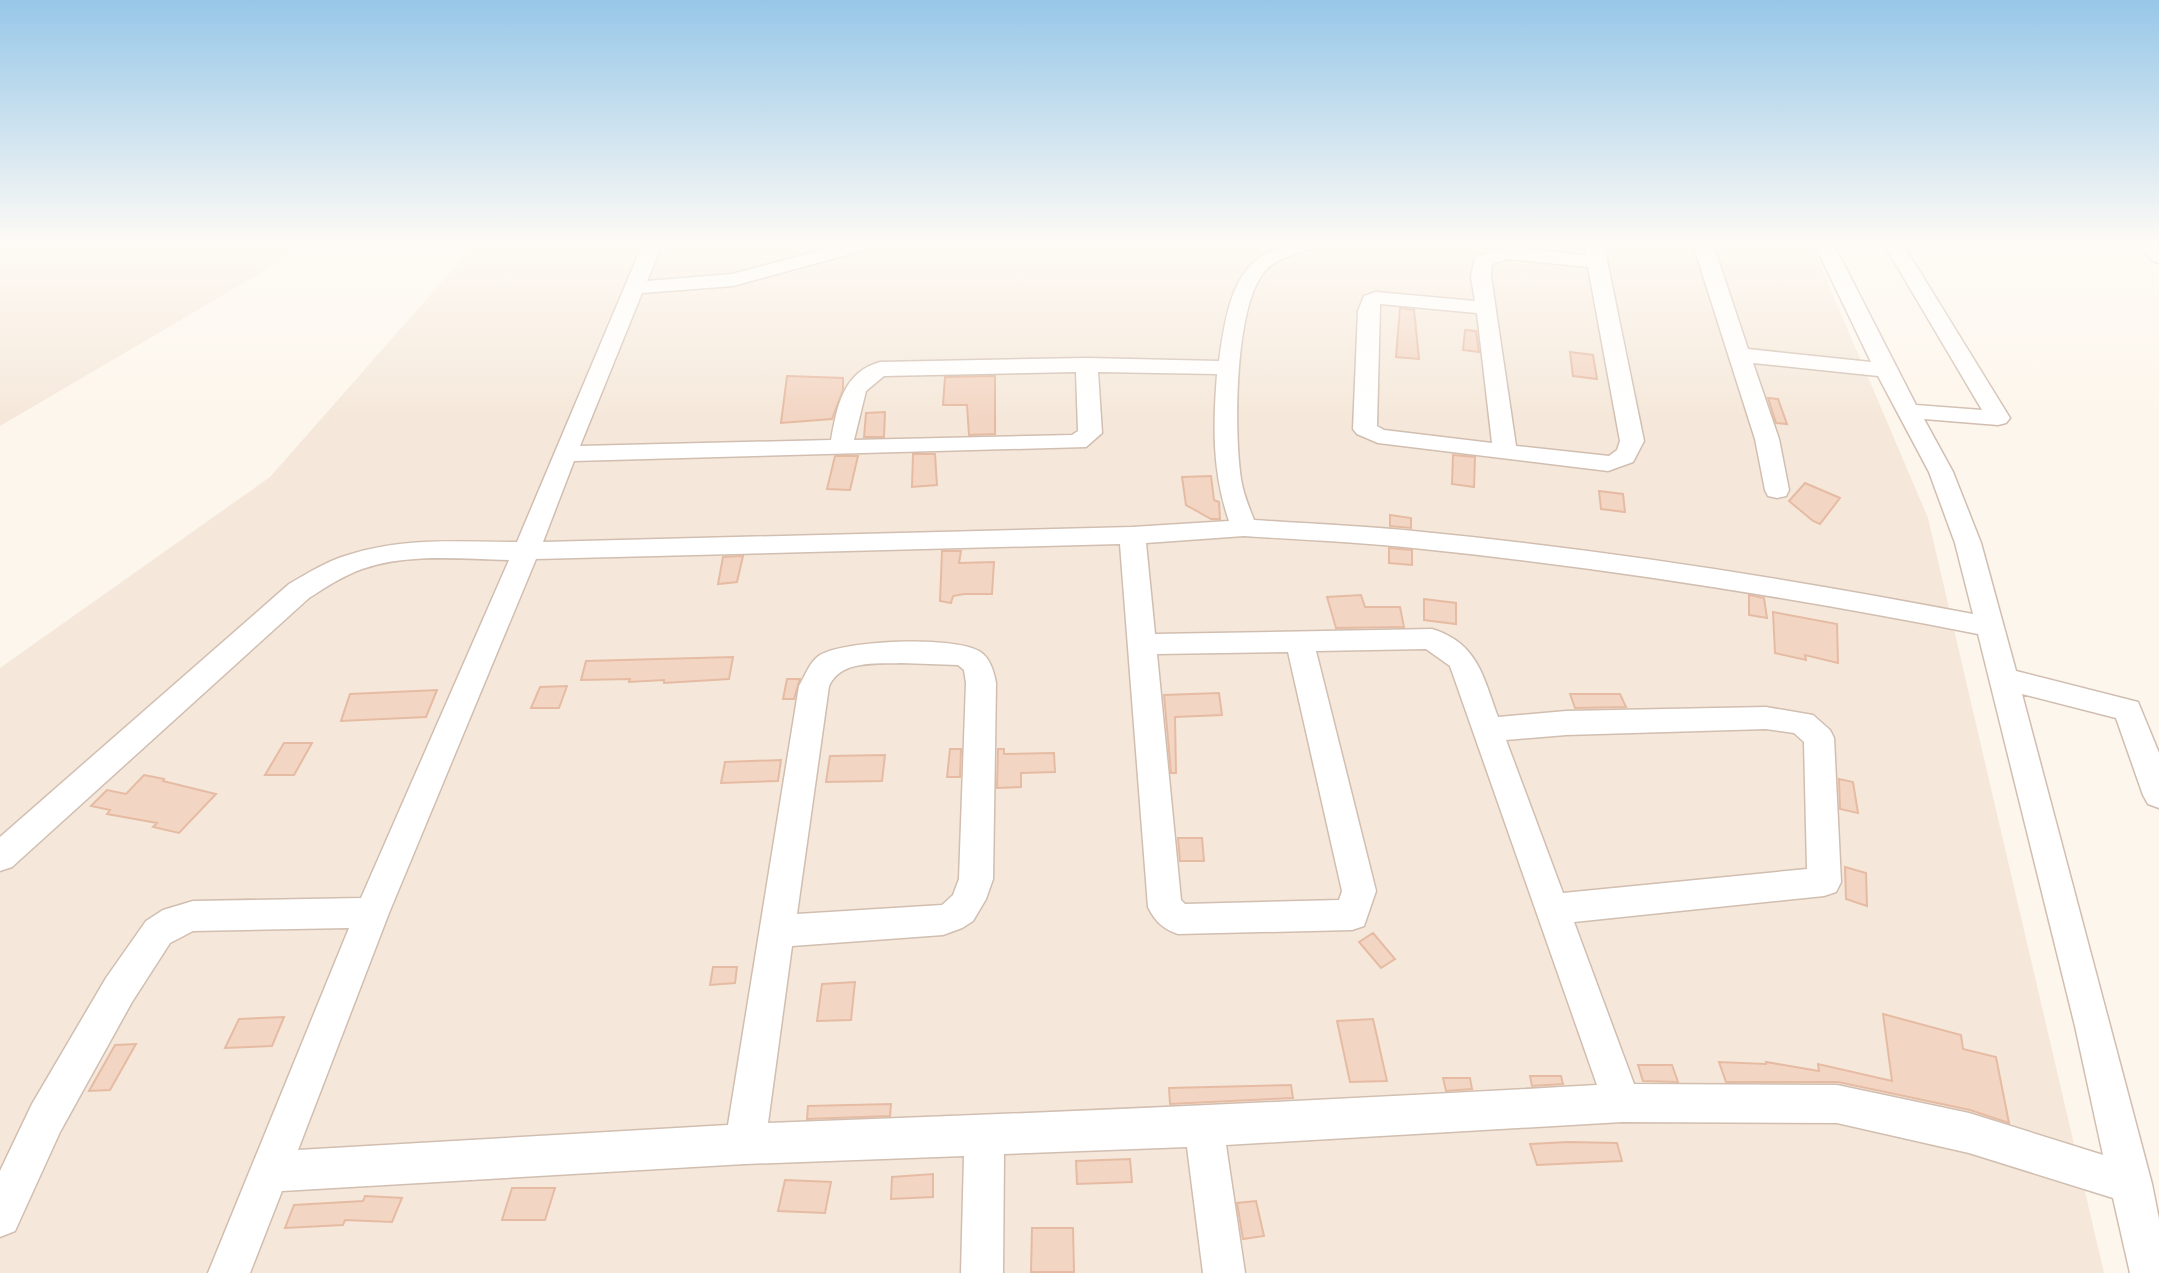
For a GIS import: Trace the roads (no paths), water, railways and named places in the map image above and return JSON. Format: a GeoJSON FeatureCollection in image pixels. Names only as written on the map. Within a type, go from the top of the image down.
{"type":"FeatureCollection","features":[{"type":"Feature","properties":{"kind":"street"},"geometry":{"type":"LineString","coordinates":[[229,1273],[372,913],[630,300]]}},
{"type":"Feature","properties":{"kind":"street"},"geometry":{"type":"LineString","coordinates":[[1243,300],[1228,368],[1228,474],[1244,528]]}},
{"type":"Feature","properties":{"kind":"street"},"geometry":{"type":"LineString","coordinates":[[1371,300],[1368,311],[1363,426],[1378,436],[1608,464],[1622,458],[1631,449],[1632,441],[1605,300]]}},
{"type":"Feature","properties":{"kind":"street"},"geometry":{"type":"LineString","coordinates":[[1406,300],[1487,307]]}},
{"type":"Feature","properties":{"kind":"street"},"geometry":{"type":"LineString","coordinates":[[1486,300],[1505,450]]}},
{"type":"Feature","properties":{"kind":"street"},"geometry":{"type":"LineString","coordinates":[[1722,300],[1767,439],[1777,489]]}},
{"type":"Feature","properties":{"kind":"street"},"geometry":{"type":"LineString","coordinates":[[1853,300],[1956,508],[1991,627],[2132,1184],[2151,1273]]}},
{"type":"Feature","properties":{"kind":"street"},"geometry":{"type":"LineString","coordinates":[[1908,411],[1998,418],[1928,300]]}},
{"type":"Feature","properties":{"kind":"street"},"geometry":{"type":"LineString","coordinates":[[1741,355],[1886,370]]}},
{"type":"Feature","properties":{"kind":"street"},"geometry":{"type":"LineString","coordinates":[[565,454],[1078,442],[1090,433],[1087,365]]}},
{"type":"Feature","properties":{"kind":"street"},"geometry":{"type":"LineString","coordinates":[[841,447],[855,387],[863,377],[880,369],[1087,365],[1228,368]]}},
{"type":"Feature","properties":{"kind":"street"},"geometry":{"type":"LineString","coordinates":[[0,857],[299,591],[352,563],[390,555],[1132,535],[1244,528],[1422,540],[1534,554],[1805,592],[1991,627]]}},
{"type":"Feature","properties":{"kind":"street"},"geometry":{"type":"LineString","coordinates":[[1132,535],[1165,908],[1178,919],[1352,915],[1359,891],[1300,642]]}},
{"type":"Feature","properties":{"kind":"street"},"geometry":{"type":"LineString","coordinates":[[1142,645],[1432,639],[1462,660],[1622,1103]]}},
{"type":"Feature","properties":{"kind":"street"},"geometry":{"type":"LineString","coordinates":[[745,1144],[814,686],[821,672],[836,660],[948,651],[968,657],[977,666],[981,684],[976,879],[966,906],[958,914],[943,920],[779,931]]}},
{"type":"Feature","properties":{"kind":"street"},"geometry":{"type":"LineString","coordinates":[[2004,679],[2128,710],[2159,795]]}},
{"type":"Feature","properties":{"kind":"street"},"geometry":{"type":"LineString","coordinates":[[1486,730],[1566,723],[1766,718],[1802,723],[1819,738],[1824,882],[1554,909]]}},
{"type":"Feature","properties":{"kind":"street"},"geometry":{"type":"LineString","coordinates":[[0,1216],[46,1118],[119,990],[158,932],[175,921],[193,916],[372,913]]}},
{"type":"Feature","properties":{"kind":"street"},"geometry":{"type":"LineString","coordinates":[[269,1172],[745,1144],[984,1133],[1203,1127],[1622,1103],[1852,1105],[1969,1133],[2132,1184]]}},
{"type":"Feature","properties":{"kind":"street"},"geometry":{"type":"LineString","coordinates":[[1203,1127],[1224,1273]]}},
{"type":"Feature","properties":{"kind":"street"},"geometry":{"type":"LineString","coordinates":[[982,1273],[984,1133]]}}]}
